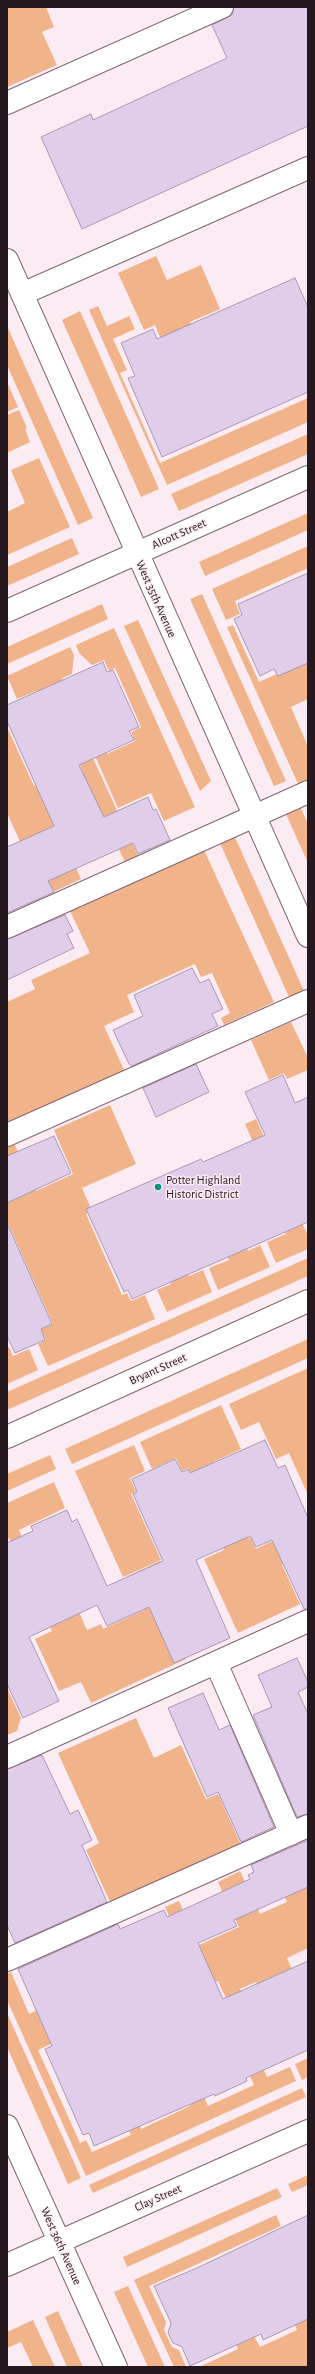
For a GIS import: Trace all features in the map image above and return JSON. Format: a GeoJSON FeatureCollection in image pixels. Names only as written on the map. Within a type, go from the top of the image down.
{"type":"FeatureCollection","features":[{"type":"Feature","properties":{"kind":"street"},"geometry":{"type":"LineString","coordinates":[[7,103],[222,7]]}},
{"type":"Feature","properties":{"kind":"street"},"geometry":{"type":"LineString","coordinates":[[22,294],[308,168]]}},
{"type":"Feature","properties":{"kind":"street","name":"West 35th Avenue"},"geometry":{"type":"LineString","coordinates":[[7,260],[136,554],[308,936]]}},
{"type":"Feature","properties":{"kind":"street","name":"Alcott Street"},"geometry":{"type":"LineString","coordinates":[[7,611],[308,477]]}},
{"type":"Feature","properties":{"kind":"street"},"geometry":{"type":"LineString","coordinates":[[7,927],[308,792]]}},
{"type":"Feature","properties":{"kind":"street"},"geometry":{"type":"LineString","coordinates":[[7,1135],[308,1001]]}},
{"type":"Feature","properties":{"kind":"street","name":"Bryant Street"},"geometry":{"type":"LineString","coordinates":[[7,1437],[308,1301]]}},
{"type":"Feature","properties":{"kind":"street"},"geometry":{"type":"LineString","coordinates":[[7,1757],[308,1622]]}},
{"type":"Feature","properties":{"kind":"street"},"geometry":{"type":"LineString","coordinates":[[7,1960],[299,1830],[216,1663]]}},
{"type":"Feature","properties":{"kind":"street","name":"West 36th Avenue"},"geometry":{"type":"LineString","coordinates":[[7,2126],[116,2367]]}},
{"type":"Feature","properties":{"kind":"street","name":"Clay Street"},"geometry":{"type":"LineString","coordinates":[[7,2265],[308,2131]]}},
{"type":"Feature","properties":{"kind":"shaded area"},"geometry":{"type":"Polygon","coordinates":[[[7,7],[46,7],[54,27],[42,32],[57,65],[7,87],[7,7]]]}},
{"type":"Feature","properties":{"kind":"shaded area"},"geometry":{"type":"Polygon","coordinates":[[[156,256],[167,280],[201,265],[220,309],[190,322],[196,336],[165,349],[155,325],[144,330],[118,273],[156,256]]]}},
{"type":"Feature","properties":{"kind":"shaded area"},"geometry":{"type":"Polygon","coordinates":[[[98,306],[107,326],[129,316],[135,329],[113,339],[127,370],[120,373],[160,463],[308,398],[308,422],[167,485],[89,310],[98,306]]]}},
{"type":"Feature","properties":{"kind":"shaded area"},"geometry":{"type":"Polygon","coordinates":[[[80,311],[159,489],[141,497],[62,320],[80,311]]]}},
{"type":"Feature","properties":{"kind":"shaded area"},"geometry":{"type":"Polygon","coordinates":[[[7,326],[93,518],[78,525],[7,365],[7,326]]]}},
{"type":"Feature","properties":{"kind":"shaded area"},"geometry":{"type":"Polygon","coordinates":[[[7,382],[18,407],[7,412],[7,382]]]}},
{"type":"Feature","properties":{"kind":"shaded area"},"geometry":{"type":"Polygon","coordinates":[[[19,410],[27,428],[25,429],[30,442],[7,453],[7,415],[19,410]]]}},
{"type":"Feature","properties":{"kind":"shaded area"},"geometry":{"type":"Polygon","coordinates":[[[308,434],[308,454],[179,511],[171,494],[308,434]]]}},
{"type":"Feature","properties":{"kind":"shaded area"},"geometry":{"type":"Polygon","coordinates":[[[39,458],[70,527],[7,555],[7,512],[25,503],[11,470],[39,458]]]}},
{"type":"Feature","properties":{"kind":"shaded area"},"geometry":{"type":"Polygon","coordinates":[[[308,513],[308,530],[205,576],[199,562],[308,513]]]}},
{"type":"Feature","properties":{"kind":"shaded area"},"geometry":{"type":"Polygon","coordinates":[[[72,538],[79,554],[7,586],[7,567],[72,538]]]}},
{"type":"Feature","properties":{"kind":"shaded area"},"geometry":{"type":"Polygon","coordinates":[[[308,546],[308,568],[235,601],[240,614],[226,620],[212,589],[308,546]]]}},
{"type":"Feature","properties":{"kind":"shaded area"},"geometry":{"type":"Polygon","coordinates":[[[202,594],[286,781],[274,786],[190,599],[202,594]]]}},
{"type":"Feature","properties":{"kind":"shaded area"},"geometry":{"type":"Polygon","coordinates":[[[102,604],[108,619],[7,664],[7,647],[102,604]]]}},
{"type":"Feature","properties":{"kind":"shaded area"},"geometry":{"type":"Polygon","coordinates":[[[138,620],[211,781],[200,791],[124,626],[138,620]]]}},
{"type":"Feature","properties":{"kind":"shaded area"},"geometry":{"type":"Polygon","coordinates":[[[233,625],[259,682],[308,660],[308,699],[291,707],[308,747],[308,784],[300,788],[227,627],[233,625]]]}},
{"type":"Feature","properties":{"kind":"shaded area"},"geometry":{"type":"Polygon","coordinates":[[[114,628],[195,807],[164,821],[151,793],[118,808],[92,749],[102,744],[107,754],[135,741],[131,732],[141,727],[115,668],[109,671],[104,660],[92,665],[79,653],[76,645],[114,628]]]}},
{"type":"Feature","properties":{"kind":"shaded area"},"geometry":{"type":"Polygon","coordinates":[[[70,647],[74,655],[72,674],[62,678],[67,689],[40,701],[36,691],[17,699],[7,676],[70,647]]]}},
{"type":"Feature","properties":{"kind":"shaded area"},"geometry":{"type":"Polygon","coordinates":[[[7,727],[34,786],[83,772],[78,760],[91,754],[138,856],[125,862],[102,813],[56,833],[48,816],[56,834],[60,833],[81,879],[45,896],[7,813],[7,727]]]}},
{"type":"Feature","properties":{"kind":"shaded area"},"geometry":{"type":"Polygon","coordinates":[[[300,806],[308,824],[308,863],[285,812],[300,806]]]}},
{"type":"Feature","properties":{"kind":"shaded area"},"geometry":{"type":"Polygon","coordinates":[[[234,835],[304,991],[289,997],[219,841],[234,835]]]}},
{"type":"Feature","properties":{"kind":"shaded area"},"geometry":{"type":"Polygon","coordinates":[[[204,850],[274,1002],[224,1025],[221,1018],[230,1013],[212,973],[201,977],[195,964],[127,995],[134,1012],[104,1026],[125,1072],[7,1126],[7,1002],[35,989],[31,980],[90,953],[70,911],[204,850]]]}},
{"type":"Feature","properties":{"kind":"shaded area"},"geometry":{"type":"Polygon","coordinates":[[[291,1022],[308,1058],[308,1070],[287,1079],[284,1073],[269,1080],[251,1040],[291,1022]]]}},
{"type":"Feature","properties":{"kind":"shaded area"},"geometry":{"type":"Polygon","coordinates":[[[110,1105],[136,1164],[82,1188],[92,1211],[86,1214],[122,1295],[127,1293],[131,1301],[145,1295],[155,1319],[48,1366],[38,1344],[46,1340],[41,1329],[53,1324],[7,1221],[7,1146],[14,1143],[36,1191],[73,1174],[54,1130],[110,1105]]]}},
{"type":"Feature","properties":{"kind":"shaded area"},"geometry":{"type":"Polygon","coordinates":[[[256,1119],[308,1236],[308,1249],[276,1263],[267,1242],[286,1234],[280,1221],[287,1218],[245,1124],[256,1119]]]}},
{"type":"Feature","properties":{"kind":"shaded area"},"geometry":{"type":"Polygon","coordinates":[[[244,1242],[248,1251],[260,1245],[270,1267],[218,1290],[209,1268],[229,1260],[225,1250],[244,1242]]]}},
{"type":"Feature","properties":{"kind":"shaded area"},"geometry":{"type":"Polygon","coordinates":[[[308,1258],[308,1276],[7,1410],[7,1392],[308,1258]]]}},
{"type":"Feature","properties":{"kind":"shaded area"},"geometry":{"type":"Polygon","coordinates":[[[185,1269],[189,1276],[203,1270],[212,1292],[167,1312],[157,1290],[171,1284],[168,1276],[185,1269]]]}},
{"type":"Feature","properties":{"kind":"shaded area"},"geometry":{"type":"Polygon","coordinates":[[[308,1339],[308,1358],[72,1464],[65,1449],[308,1339]]]}},
{"type":"Feature","properties":{"kind":"shaded area"},"geometry":{"type":"Polygon","coordinates":[[[9,1347],[13,1356],[29,1349],[38,1370],[7,1384],[7,1348],[9,1347]]]}},
{"type":"Feature","properties":{"kind":"shaded area"},"geometry":{"type":"Polygon","coordinates":[[[308,1368],[308,1495],[289,1453],[276,1459],[259,1422],[241,1430],[229,1404],[308,1368]]]}},
{"type":"Feature","properties":{"kind":"shaded area"},"geometry":{"type":"Polygon","coordinates":[[[221,1405],[241,1449],[213,1462],[231,1500],[209,1510],[189,1468],[182,1471],[176,1458],[152,1469],[140,1442],[221,1405]]]}},
{"type":"Feature","properties":{"kind":"shaded area"},"geometry":{"type":"Polygon","coordinates":[[[134,1445],[145,1471],[130,1478],[136,1492],[131,1494],[161,1560],[123,1577],[75,1471],[134,1445]]]}},
{"type":"Feature","properties":{"kind":"shaded area"},"geometry":{"type":"Polygon","coordinates":[[[50,1455],[56,1469],[7,1491],[7,1474],[50,1455]]]}},
{"type":"Feature","properties":{"kind":"shaded area"},"geometry":{"type":"Polygon","coordinates":[[[54,1482],[65,1508],[19,1530],[60,1621],[79,1612],[87,1630],[101,1624],[103,1629],[144,1610],[128,1576],[160,1561],[168,1578],[169,1621],[186,1659],[91,1703],[81,1682],[59,1691],[35,1639],[52,1631],[9,1538],[7,1539],[7,1503],[54,1482]]]}},
{"type":"Feature","properties":{"kind":"shaded area"},"geometry":{"type":"Polygon","coordinates":[[[231,1501],[249,1539],[251,1538],[256,1549],[289,1533],[300,1557],[282,1565],[300,1604],[238,1633],[204,1559],[224,1550],[214,1527],[231,1501]]]}},
{"type":"Feature","properties":{"kind":"shaded area"},"geometry":{"type":"Polygon","coordinates":[[[7,1688],[21,1718],[17,1731],[7,1735],[7,1688]]]}},
{"type":"Feature","properties":{"kind":"shaded area"},"geometry":{"type":"Polygon","coordinates":[[[136,1718],[154,1758],[181,1745],[206,1799],[218,1794],[242,1847],[112,1906],[86,1850],[99,1843],[58,1753],[136,1718]]]}},
{"type":"Feature","properties":{"kind":"shaded area"},"geometry":{"type":"Polygon","coordinates":[[[267,1859],[308,1867],[308,1948],[287,1958],[297,1980],[259,1988],[256,1982],[240,1989],[243,1996],[231,2009],[218,1981],[160,2007],[187,1955],[165,1907],[179,1901],[199,1945],[239,1927],[218,1882],[240,1871],[260,1914],[287,1902],[267,1859]]]}},
{"type":"Feature","properties":{"kind":"shaded area"},"geometry":{"type":"Polygon","coordinates":[[[11,1972],[29,2014],[74,1994],[101,2021],[38,2050],[80,2143],[86,2140],[92,2152],[131,2135],[124,2121],[135,2115],[141,2129],[190,2106],[185,2095],[203,2094],[208,2106],[254,2085],[250,2076],[264,2070],[267,2077],[290,2067],[296,2081],[86,2176],[7,2000],[7,1974],[11,1972]]]}},
{"type":"Feature","properties":{"kind":"shaded area"},"geometry":{"type":"Polygon","coordinates":[[[7,2013],[81,2178],[68,2184],[7,2047],[7,2013]]]}},
{"type":"Feature","properties":{"kind":"shaded area"},"geometry":{"type":"Polygon","coordinates":[[[308,2058],[308,2077],[302,2080],[295,2064],[308,2058]]]}},
{"type":"Feature","properties":{"kind":"shaded area"},"geometry":{"type":"Polygon","coordinates":[[[302,2088],[306,2097],[93,2193],[89,2185],[302,2088]]]}},
{"type":"Feature","properties":{"kind":"shaded area"},"geometry":{"type":"Polygon","coordinates":[[[308,2175],[308,2185],[292,2192],[288,2184],[308,2175]]]}},
{"type":"Feature","properties":{"kind":"shaded area"},"geometry":{"type":"Polygon","coordinates":[[[277,2188],[282,2197],[127,2267],[123,2257],[277,2188]]]}},
{"type":"Feature","properties":{"kind":"shaded area"},"geometry":{"type":"Polygon","coordinates":[[[276,2215],[281,2226],[149,2286],[166,2322],[164,2330],[172,2347],[179,2350],[186,2367],[174,2367],[134,2280],[276,2215]]]}},
{"type":"Feature","properties":{"kind":"shaded area"},"geometry":{"type":"Polygon","coordinates":[[[201,2267],[254,2336],[260,2347],[297,2330],[291,2316],[308,2287],[308,2367],[199,2367],[238,2349],[201,2267]]]}},
{"type":"Feature","properties":{"kind":"shaded area"},"geometry":{"type":"Polygon","coordinates":[[[128,2286],[165,2367],[148,2367],[114,2292],[128,2286]]]}},
{"type":"Feature","properties":{"kind":"shaded area"},"geometry":{"type":"Polygon","coordinates":[[[58,2311],[83,2367],[67,2367],[45,2317],[58,2311]]]}},
{"type":"Feature","properties":{"kind":"shaded area"},"geometry":{"type":"Polygon","coordinates":[[[33,2320],[55,2367],[33,2367],[21,2342],[7,2348],[7,2332],[33,2320]]]}},
{"type":"Feature","properties":{"kind":"building"},"geometry":{"type":"Polygon","coordinates":[[[234,7],[308,7],[308,126],[82,229],[41,137],[91,114],[93,120],[227,58],[212,25],[232,15],[234,7]]]}},
{"type":"Feature","properties":{"kind":"building"},"geometry":{"type":"Polygon","coordinates":[[[295,278],[308,307],[308,392],[162,457],[128,378],[135,376],[121,343],[153,329],[157,339],[295,278]]]}},
{"type":"Feature","properties":{"kind":"building"},"geometry":{"type":"Polygon","coordinates":[[[308,573],[308,663],[278,676],[274,669],[260,676],[234,619],[242,615],[238,604],[308,573]]]}},
{"type":"Feature","properties":{"kind":"building"},"geometry":{"type":"Polygon","coordinates":[[[103,662],[107,672],[113,670],[139,727],[129,731],[134,740],[79,765],[104,817],[148,797],[153,810],[156,809],[170,840],[138,854],[133,843],[48,881],[54,892],[7,913],[7,847],[54,826],[7,721],[7,705],[103,662]]]}},
{"type":"Feature","properties":{"kind":"building"},"geometry":{"type":"Polygon","coordinates":[[[65,915],[73,931],[67,934],[74,948],[7,980],[7,939],[65,915]]]}},
{"type":"Feature","properties":{"kind":"building"},"geometry":{"type":"Polygon","coordinates":[[[192,968],[200,983],[209,979],[223,1009],[212,1014],[218,1026],[132,1066],[129,1064],[113,1030],[143,1016],[134,995],[192,968]]]}},
{"type":"Feature","properties":{"kind":"building"},"geometry":{"type":"Polygon","coordinates":[[[196,1064],[209,1092],[156,1117],[143,1088],[196,1064]]]}},
{"type":"Feature","properties":{"kind":"building"},"geometry":{"type":"Polygon","coordinates":[[[283,1075],[295,1103],[308,1097],[308,1222],[132,1299],[128,1290],[124,1292],[86,1209],[201,1159],[203,1162],[265,1135],[245,1092],[283,1075]]]}},
{"type":"Feature","properties":{"kind":"building"},"geometry":{"type":"Polygon","coordinates":[[[54,1136],[71,1173],[7,1203],[7,1156],[54,1136]]]}},
{"type":"Feature","properties":{"kind":"building"},"geometry":{"type":"Polygon","coordinates":[[[7,1223],[52,1324],[41,1329],[45,1340],[15,1353],[7,1336],[7,1223]]]}},
{"type":"Feature","properties":{"kind":"building"},"geometry":{"type":"Polygon","coordinates":[[[265,1440],[278,1468],[285,1465],[308,1518],[308,1609],[304,1609],[272,1540],[256,1547],[251,1537],[248,1537],[196,1560],[230,1638],[174,1663],[149,1607],[107,1626],[97,1605],[29,1637],[59,1701],[23,1718],[7,1684],[7,1543],[33,1531],[31,1526],[67,1510],[72,1522],[77,1519],[107,1586],[163,1561],[133,1494],[137,1492],[132,1479],[175,1459],[182,1472],[189,1469],[190,1473],[265,1440]]]}},
{"type":"Feature","properties":{"kind":"building"},"geometry":{"type":"Polygon","coordinates":[[[297,1658],[308,1682],[308,1687],[298,1692],[308,1714],[308,1814],[297,1817],[253,1715],[272,1707],[258,1675],[297,1658]]]}},
{"type":"Feature","properties":{"kind":"building"},"geometry":{"type":"Polygon","coordinates":[[[203,1693],[219,1730],[230,1725],[274,1827],[241,1842],[218,1792],[207,1797],[168,1708],[203,1693]]]}},
{"type":"Feature","properties":{"kind":"building"},"geometry":{"type":"Polygon","coordinates":[[[42,1755],[70,1814],[78,1810],[92,1840],[82,1845],[107,1902],[15,1943],[7,1925],[7,1769],[42,1755]]]}},
{"type":"Feature","properties":{"kind":"building"},"geometry":{"type":"Polygon","coordinates":[[[308,1840],[308,1887],[234,1920],[237,1926],[198,1943],[223,1999],[308,1961],[308,2050],[246,2078],[247,2081],[215,2096],[214,2094],[94,2146],[89,2133],[83,2135],[45,2049],[52,2046],[18,1969],[118,1924],[120,1929],[164,1910],[167,1917],[250,1879],[248,1875],[254,1872],[251,1865],[308,1840]]]}},
{"type":"Feature","properties":{"kind":"building"},"geometry":{"type":"Polygon","coordinates":[[[308,2215],[308,2319],[263,2340],[261,2334],[190,2366],[182,2347],[173,2343],[168,2333],[171,2323],[154,2286],[197,2268],[308,2215]]]}},
{"type":"Feature","properties":{"kind":"place","name":"Potter Highland Historic District"},"geometry":{"type":"Point","coordinates":[158,1187]}}]}
